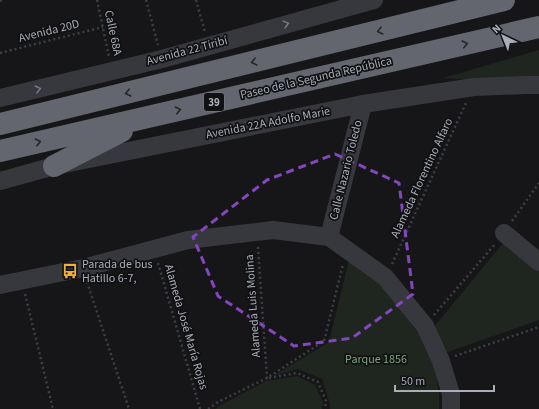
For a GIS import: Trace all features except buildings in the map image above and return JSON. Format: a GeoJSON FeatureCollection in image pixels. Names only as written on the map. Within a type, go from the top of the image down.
{"type":"FeatureCollection","features":[{"type":"Feature","properties":{"kind":"highway"},"geometry":{"type":"LineString","coordinates":[[0,124],[504,0]]}},
{"type":"Feature","properties":{"kind":"highway","name":"Paseo de la Segunda República"},"geometry":{"type":"LineString","coordinates":[[0,151],[539,27]]}},
{"type":"Feature","properties":{"kind":"highway"},"geometry":{"type":"LineString","coordinates":[[502,35],[539,43]]}},
{"type":"Feature","properties":{"kind":"highway"},"geometry":{"type":"LineString","coordinates":[[54,166],[151,116]]}},
{"type":"Feature","properties":{"kind":"street","name":"Avenida 22 Tiribí"},"geometry":{"type":"LineString","coordinates":[[0,98],[162,59],[374,0]]}},
{"type":"Feature","properties":{"kind":"street","name":"Avenida 22A Adolfo Marie"},"geometry":{"type":"LineString","coordinates":[[0,180],[54,166],[363,104],[474,87],[539,85]]}},
{"type":"Feature","properties":{"kind":"street","name":"Calle Nazario Toledo"},"geometry":{"type":"LineString","coordinates":[[330,237],[363,104]]}},
{"type":"Feature","properties":{"kind":"street"},"geometry":{"type":"LineString","coordinates":[[0,285],[83,268],[188,240],[273,230],[330,237],[386,277],[425,326],[441,360],[451,394],[451,409]]}},
{"type":"Feature","properties":{"kind":"street"},"geometry":{"type":"LineString","coordinates":[[504,233],[539,262]]}},
{"type":"Feature","properties":{"kind":"path","name":"Calle 68A"},"geometry":{"type":"LineString","coordinates":[[97,0],[112,71]]}},
{"type":"Feature","properties":{"kind":"path"},"geometry":{"type":"LineString","coordinates":[[146,0],[162,59]]}},
{"type":"Feature","properties":{"kind":"path"},"geometry":{"type":"LineString","coordinates":[[197,0],[209,46]]}},
{"type":"Feature","properties":{"kind":"path","name":"Avenida 20D"},"geometry":{"type":"LineString","coordinates":[[0,53],[103,27]]}},
{"type":"Feature","properties":{"kind":"path","name":"Alameda Florentino Alfaro"},"geometry":{"type":"LineString","coordinates":[[386,277],[474,87]]}},
{"type":"Feature","properties":{"kind":"path"},"geometry":{"type":"LineString","coordinates":[[425,326],[504,233],[539,183]]}},
{"type":"Feature","properties":{"kind":"path","name":"Alameda Luis Molina"},"geometry":{"type":"LineString","coordinates":[[256,232],[267,378]]}},
{"type":"Feature","properties":{"kind":"path"},"geometry":{"type":"LineString","coordinates":[[208,409],[218,402],[267,378],[324,341],[347,248]]}},
{"type":"Feature","properties":{"kind":"path","name":"Alameda José María Rojas"},"geometry":{"type":"LineString","coordinates":[[154,249],[200,409]]}},
{"type":"Feature","properties":{"kind":"path"},"geometry":{"type":"LineString","coordinates":[[83,268],[129,409]]}},
{"type":"Feature","properties":{"kind":"path"},"geometry":{"type":"LineString","coordinates":[[21,280],[53,409]]}},
{"type":"Feature","properties":{"kind":"path"},"geometry":{"type":"LineString","coordinates":[[441,360],[539,327]]}},
{"type":"Feature","properties":{"kind":"path"},"geometry":{"type":"LineString","coordinates":[[267,378],[297,373],[318,382],[326,401],[325,409]]}},
{"type":"Feature","properties":{"kind":"highlighted area"},"geometry":{"type":"Polygon","coordinates":[[[335,154],[399,183],[413,294],[352,338],[294,346],[218,296],[193,237],[267,180],[335,154]]]}},
{"type":"Feature","properties":{"kind":"green space"},"geometry":{"type":"Polygon","coordinates":[[[539,50],[539,77],[477,80],[443,78],[539,50]]]}},
{"type":"Feature","properties":{"kind":"green space","name":"Parque 1856"},"geometry":{"type":"Polygon","coordinates":[[[503,243],[539,271],[539,320],[445,353],[434,327],[503,243]]]}},
{"type":"Feature","properties":{"kind":"green space","name":"Parque 1856"},"geometry":{"type":"Polygon","coordinates":[[[349,260],[373,277],[384,288],[402,308],[418,332],[430,356],[438,382],[439,409],[330,409],[330,404],[322,379],[298,369],[273,376],[329,342],[349,260]]]}},
{"type":"Feature","properties":{"kind":"green space","name":"Parque 1856"},"geometry":{"type":"Polygon","coordinates":[[[297,376],[315,385],[323,402],[322,409],[215,409],[266,381],[297,376]]]}},
{"type":"Feature","properties":{"kind":"place","name":"Parada de bus Hatillo 6-7,"},"geometry":{"type":"Point","coordinates":[70,271]}}]}
